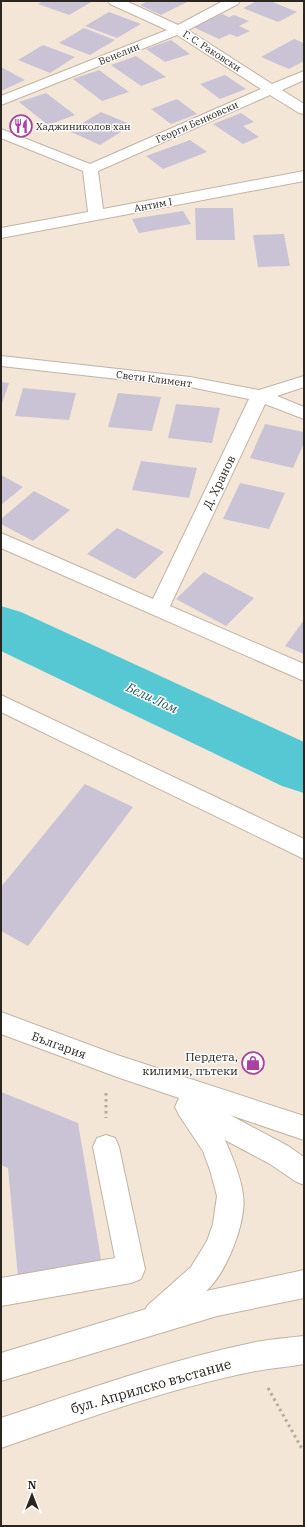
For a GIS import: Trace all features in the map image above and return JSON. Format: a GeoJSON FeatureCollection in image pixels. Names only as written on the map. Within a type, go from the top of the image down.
{"type":"FeatureCollection","features":[{"type":"Feature","properties":{"kind":"street","name":"Г. С. Раковски"},"geometry":{"type":"LineString","coordinates":[[115,1],[178,30],[304,110]]}},
{"type":"Feature","properties":{"kind":"street","name":"Венелин"},"geometry":{"type":"LineString","coordinates":[[1,100],[178,30],[233,1]]}},
{"type":"Feature","properties":{"kind":"street","name":"Георги Бенковски"},"geometry":{"type":"LineString","coordinates":[[90,169],[271,89],[304,76]]}},
{"type":"Feature","properties":{"kind":"street"},"geometry":{"type":"LineString","coordinates":[[1,133],[90,169],[96,216]]}},
{"type":"Feature","properties":{"kind":"street","name":"Антим I"},"geometry":{"type":"LineString","coordinates":[[1,233],[304,176]]}},
{"type":"Feature","properties":{"kind":"street","name":"Свети Климент"},"geometry":{"type":"LineString","coordinates":[[1,361],[190,382],[260,396],[304,413]]}},
{"type":"Feature","properties":{"kind":"street"},"geometry":{"type":"LineString","coordinates":[[260,396],[304,382]]}},
{"type":"Feature","properties":{"kind":"street","name":"Д. Хранов"},"geometry":{"type":"LineString","coordinates":[[158,609],[260,396]]}},
{"type":"Feature","properties":{"kind":"street"},"geometry":{"type":"LineString","coordinates":[[1,540],[304,673]]}},
{"type":"Feature","properties":{"kind":"street"},"geometry":{"type":"LineString","coordinates":[[1,703],[304,850]]}},
{"type":"Feature","properties":{"kind":"street","name":"България"},"geometry":{"type":"LineString","coordinates":[[1,1023],[117,1066]]}},
{"type":"Feature","properties":{"kind":"street"},"geometry":{"type":"LineString","coordinates":[[117,1066],[188,1107],[279,1155],[304,1172]]}},
{"type":"Feature","properties":{"kind":"street"},"geometry":{"type":"LineString","coordinates":[[117,1066],[304,1128]]}},
{"type":"Feature","properties":{"kind":"street"},"geometry":{"type":"LineString","coordinates":[[152,1321],[201,1277],[219,1248],[227,1224],[230,1196],[223,1170],[214,1145],[188,1107]]}},
{"type":"Feature","properties":{"kind":"street"},"geometry":{"type":"LineString","coordinates":[[1,1292],[131,1269],[106,1147]]}},
{"type":"Feature","properties":{"kind":"street"},"geometry":{"type":"LineString","coordinates":[[1,1367],[217,1302],[304,1284]]}},
{"type":"Feature","properties":{"kind":"street","name":"бул. Априлско въстание"},"geometry":{"type":"LineString","coordinates":[[1,1433],[125,1391],[186,1373],[250,1358],[304,1350]]}},
{"type":"Feature","properties":{"kind":"path"},"geometry":{"type":"LineString","coordinates":[[273,1396],[301,1447],[304,1449]]}},
{"type":"Feature","properties":{"kind":"building"},"geometry":{"type":"Polygon","coordinates":[[[43,1],[93,1],[69,15],[38,4],[43,1]]]}},
{"type":"Feature","properties":{"kind":"building"},"geometry":{"type":"Polygon","coordinates":[[[148,1],[189,1],[161,15],[140,5],[148,1]]]}},
{"type":"Feature","properties":{"kind":"building"},"geometry":{"type":"Polygon","coordinates":[[[257,1],[270,1],[297,12],[278,22],[243,8],[257,1]]]}},
{"type":"Feature","properties":{"kind":"building"},"geometry":{"type":"Polygon","coordinates":[[[109,12],[141,24],[117,38],[85,26],[109,12]]]}},
{"type":"Feature","properties":{"kind":"building"},"geometry":{"type":"Polygon","coordinates":[[[222,14],[229,17],[234,15],[249,21],[239,26],[250,31],[237,37],[230,34],[219,39],[193,27],[222,14]]]}},
{"type":"Feature","properties":{"kind":"building"},"geometry":{"type":"Polygon","coordinates":[[[84,28],[115,40],[90,55],[59,43],[84,28]]]}},
{"type":"Feature","properties":{"kind":"building"},"geometry":{"type":"Polygon","coordinates":[[[294,39],[304,43],[304,61],[289,69],[261,57],[294,39]]]}},
{"type":"Feature","properties":{"kind":"building"},"geometry":{"type":"Polygon","coordinates":[[[171,40],[190,54],[165,62],[146,49],[171,40]]]}},
{"type":"Feature","properties":{"kind":"building"},"geometry":{"type":"Polygon","coordinates":[[[43,45],[75,57],[50,73],[18,60],[43,45]]]}},
{"type":"Feature","properties":{"kind":"building"},"geometry":{"type":"Polygon","coordinates":[[[136,56],[166,77],[141,86],[111,65],[136,56]]]}},
{"type":"Feature","properties":{"kind":"building"},"geometry":{"type":"Polygon","coordinates":[[[1,67],[25,80],[1,91],[1,67]]]}},
{"type":"Feature","properties":{"kind":"building"},"geometry":{"type":"Polygon","coordinates":[[[99,70],[129,92],[102,101],[73,79],[99,70]]]}},
{"type":"Feature","properties":{"kind":"building"},"geometry":{"type":"Polygon","coordinates":[[[225,75],[246,89],[220,99],[200,84],[225,75]]]}},
{"type":"Feature","properties":{"kind":"building"},"geometry":{"type":"Polygon","coordinates":[[[46,93],[75,115],[48,125],[19,102],[46,93]]]}},
{"type":"Feature","properties":{"kind":"building"},"geometry":{"type":"Polygon","coordinates":[[[177,99],[197,114],[171,124],[151,109],[177,99]]]}},
{"type":"Feature","properties":{"kind":"building"},"geometry":{"type":"Polygon","coordinates":[[[101,112],[132,125],[100,145],[69,131],[101,112]]]}},
{"type":"Feature","properties":{"kind":"building"},"geometry":{"type":"Polygon","coordinates":[[[241,113],[254,122],[243,126],[259,137],[243,144],[213,124],[241,113]]]}},
{"type":"Feature","properties":{"kind":"building"},"geometry":{"type":"Polygon","coordinates":[[[190,140],[207,152],[163,169],[146,156],[190,140]]]}},
{"type":"Feature","properties":{"kind":"building"},"geometry":{"type":"Polygon","coordinates":[[[195,208],[233,208],[235,240],[196,240],[195,208]]]}},
{"type":"Feature","properties":{"kind":"building"},"geometry":{"type":"Polygon","coordinates":[[[183,211],[191,224],[139,233],[132,219],[183,211]]]}},
{"type":"Feature","properties":{"kind":"building"},"geometry":{"type":"Polygon","coordinates":[[[284,234],[290,266],[258,267],[253,235],[284,234]]]}},
{"type":"Feature","properties":{"kind":"building"},"geometry":{"type":"Polygon","coordinates":[[[1,382],[9,383],[1,406],[1,382]]]}},
{"type":"Feature","properties":{"kind":"building"},"geometry":{"type":"Polygon","coordinates":[[[23,388],[76,393],[69,420],[15,416],[23,388]]]}},
{"type":"Feature","properties":{"kind":"building"},"geometry":{"type":"Polygon","coordinates":[[[118,393],[161,397],[152,431],[108,427],[118,393]]]}},
{"type":"Feature","properties":{"kind":"building"},"geometry":{"type":"Polygon","coordinates":[[[176,404],[220,408],[212,443],[168,438],[176,404]]]}},
{"type":"Feature","properties":{"kind":"building"},"geometry":{"type":"Polygon","coordinates":[[[265,424],[304,432],[304,443],[293,468],[250,458],[265,424]]]}},
{"type":"Feature","properties":{"kind":"building"},"geometry":{"type":"Polygon","coordinates":[[[141,461],[197,468],[189,498],[132,490],[141,461]]]}},
{"type":"Feature","properties":{"kind":"building"},"geometry":{"type":"Polygon","coordinates":[[[1,475],[23,487],[1,505],[1,475]]]}},
{"type":"Feature","properties":{"kind":"building"},"geometry":{"type":"Polygon","coordinates":[[[240,483],[285,493],[269,529],[223,519],[240,483]]]}},
{"type":"Feature","properties":{"kind":"building"},"geometry":{"type":"Polygon","coordinates":[[[34,491],[70,510],[33,541],[1,524],[1,519],[34,491]]]}},
{"type":"Feature","properties":{"kind":"building"},"geometry":{"type":"Polygon","coordinates":[[[117,528],[164,552],[135,579],[87,554],[117,528]]]}},
{"type":"Feature","properties":{"kind":"building"},"geometry":{"type":"Polygon","coordinates":[[[204,572],[254,598],[226,626],[176,599],[204,572]]]}},
{"type":"Feature","properties":{"kind":"building"},"geometry":{"type":"Polygon","coordinates":[[[304,620],[304,654],[285,646],[304,620]]]}},
{"type":"Feature","properties":{"kind":"building"},"geometry":{"type":"Polygon","coordinates":[[[85,784],[133,807],[28,946],[1,931],[1,887],[85,784]]]}},
{"type":"Feature","properties":{"kind":"building"},"geometry":{"type":"Polygon","coordinates":[[[1,1092],[78,1123],[102,1265],[18,1277],[8,1168],[1,1165],[1,1092]]]}},
{"type":"Feature","properties":{"kind":"waterway","name":"Бели Лом"},"geometry":{"type":"LineString","coordinates":[[1,627],[304,769]]}},
{"type":"Feature","properties":{"kind":"place","name":"Хаджиниколов хан"},"geometry":{"type":"Point","coordinates":[21,126]}},
{"type":"Feature","properties":{"kind":"place","name":"Пердета, килими, пътеки"},"geometry":{"type":"Point","coordinates":[253,1063]}}]}
